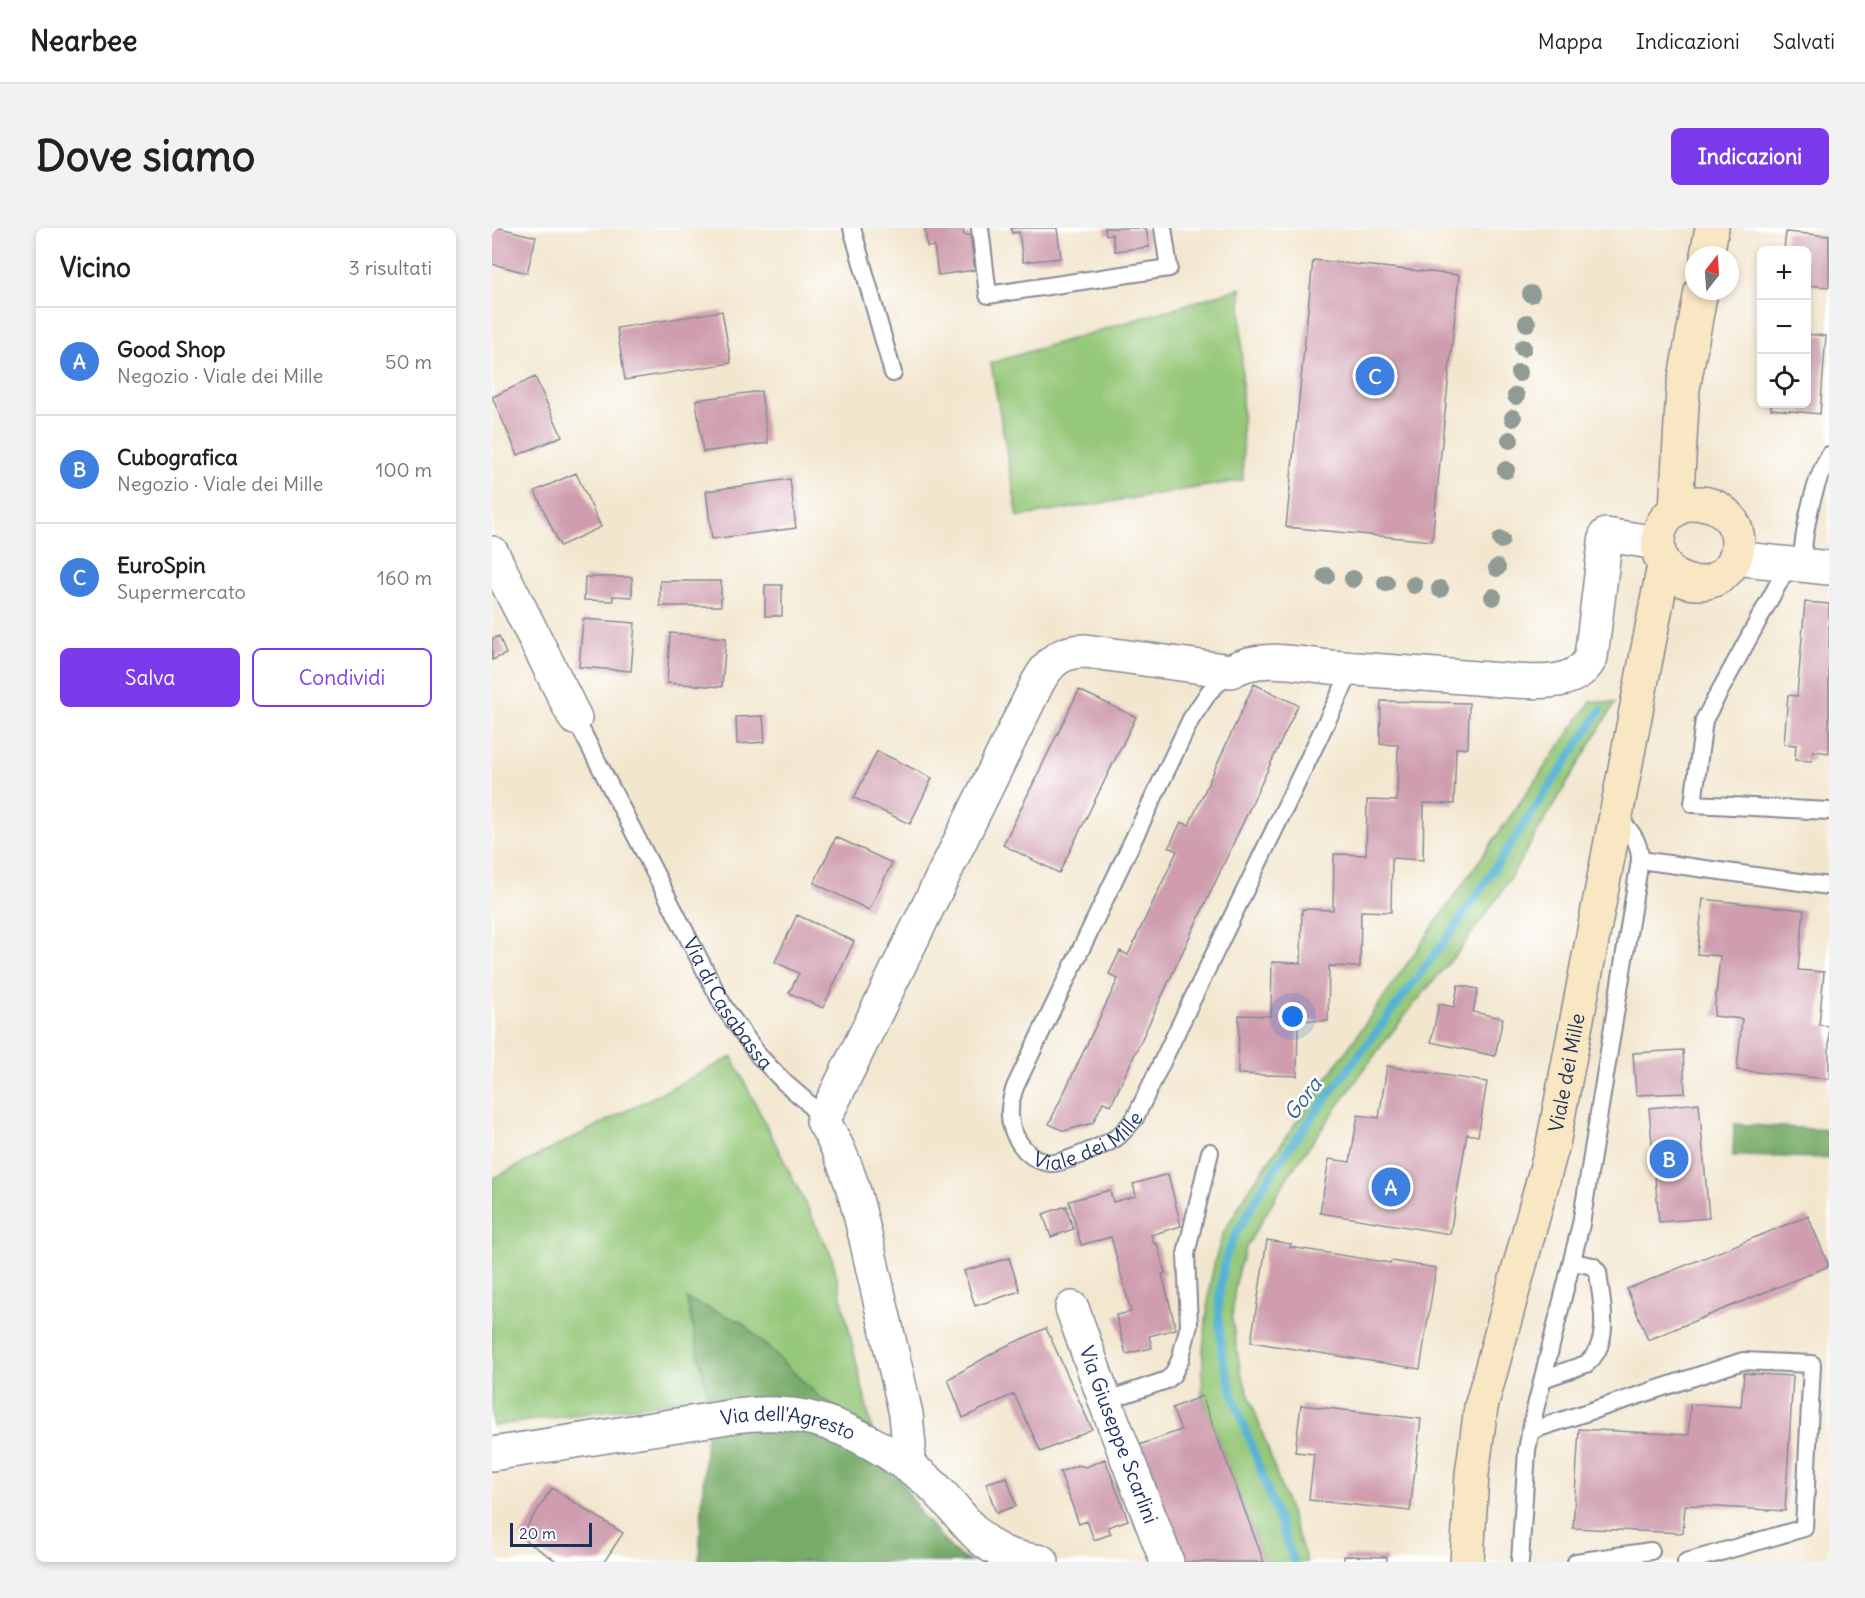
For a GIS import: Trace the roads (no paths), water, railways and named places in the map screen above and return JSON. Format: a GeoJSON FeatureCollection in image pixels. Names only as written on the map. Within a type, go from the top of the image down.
{"type":"FeatureCollection","features":[{"type":"Feature","properties":{"kind":"main road"},"geometry":{"type":"LineString","coordinates":[[1709,246],[1712,228]]}},
{"type":"Feature","properties":{"kind":"main road"},"geometry":{"type":"LineString","coordinates":[[1676,509],[1683,389],[1699,300]]}},
{"type":"Feature","properties":{"kind":"main road"},"geometry":{"type":"LineString","coordinates":[[1683,389],[1689,433],[1712,506]]}},
{"type":"Feature","properties":{"kind":"main road"},"geometry":{"type":"LineString","coordinates":[[1641,687],[1661,554],[1660,530],[1676,509],[1700,503],[1712,506],[1732,522],[1737,540],[1735,558],[1719,577],[1707,582],[1694,583],[1683,580],[1672,574],[1661,554]]}},
{"type":"Feature","properties":{"kind":"main road"},"geometry":{"type":"LineString","coordinates":[[1641,687],[1660,637],[1694,583]]}},
{"type":"Feature","properties":{"kind":"main road","name":"Viale dei Mille"},"geometry":{"type":"LineString","coordinates":[[1467,1562],[1472,1474],[1481,1407],[1553,1144],[1641,687]]}},
{"type":"Feature","properties":{"kind":"street","name":"Viale dei Mille"},"geometry":{"type":"LineString","coordinates":[[1231,671],[1240,665],[1259,661],[1525,681],[1557,680],[1575,674],[1585,667],[1591,657],[1606,535],[1661,554]]}},
{"type":"Feature","properties":{"kind":"street","name":"Via di Casabassa"},"geometry":{"type":"LineString","coordinates":[[492,553],[575,718]]}},
{"type":"Feature","properties":{"kind":"street"},"geometry":{"type":"LineString","coordinates":[[1735,558],[1806,566]]}},
{"type":"Feature","properties":{"kind":"street"},"geometry":{"type":"LineString","coordinates":[[824,1121],[1038,682],[1053,661],[1066,653],[1085,651],[1231,671]]}},
{"type":"Feature","properties":{"kind":"street","name":"Via di Casabassa"},"geometry":{"type":"LineString","coordinates":[[824,1121],[844,1161],[860,1210],[906,1414],[909,1446],[906,1465]]}},
{"type":"Feature","properties":{"kind":"street","name":"Via Giuseppe Scarlini"},"geometry":{"type":"LineString","coordinates":[[1072,1308],[1167,1562]]}},
{"type":"Feature","properties":{"kind":"street","name":"Via dell'Agresto"},"geometry":{"type":"LineString","coordinates":[[492,1454],[735,1416],[794,1414],[837,1426],[874,1444],[906,1465],[941,1493],[973,1532],[989,1545],[1009,1555],[1042,1562]]}},
{"type":"Feature","properties":{"kind":"lane"},"geometry":{"type":"LineString","coordinates":[[852,228],[893,373]]}},
{"type":"Feature","properties":{"kind":"lane"},"geometry":{"type":"LineString","coordinates":[[980,228],[988,295],[1169,267],[1163,228]]}},
{"type":"Feature","properties":{"kind":"lane"},"geometry":{"type":"LineString","coordinates":[[1829,455],[1814,487],[1804,528],[1806,566],[1704,720],[1693,804],[1829,811]]}},
{"type":"Feature","properties":{"kind":"lane","name":"Viale dei Mille"},"geometry":{"type":"LineString","coordinates":[[1231,671],[1209,692],[1191,719],[1015,1087],[1010,1110],[1017,1141],[1040,1160],[1056,1163],[1100,1146],[1116,1137],[1135,1118],[1352,669]]}},
{"type":"Feature","properties":{"kind":"lane","name":"Via di Casabassa"},"geometry":{"type":"LineString","coordinates":[[575,718],[724,1007],[759,1056],[824,1121]]}},
{"type":"Feature","properties":{"kind":"lane"},"geometry":{"type":"LineString","coordinates":[[1521,1562],[1530,1431],[1581,1224],[1640,860],[1639,848],[1633,833],[1616,816]]}},
{"type":"Feature","properties":{"kind":"lane"},"geometry":{"type":"LineString","coordinates":[[1640,860],[1829,886]]}},
{"type":"Feature","properties":{"kind":"lane"},"geometry":{"type":"LineString","coordinates":[[1105,1401],[1167,1380],[1180,1360],[1189,1325],[1186,1254],[1210,1152]]}},
{"type":"Feature","properties":{"kind":"lane"},"geometry":{"type":"LineString","coordinates":[[1543,1379],[1586,1364],[1592,1360],[1601,1343],[1603,1325],[1598,1272],[1593,1266],[1573,1262]]}},
{"type":"Feature","properties":{"kind":"lane"},"geometry":{"type":"LineString","coordinates":[[1530,1431],[1743,1361],[1812,1364],[1804,1528],[1686,1562]]}},
{"type":"Feature","properties":{"kind":"lane"},"geometry":{"type":"LineString","coordinates":[[1576,1562],[1651,1551]]}},
{"type":"Feature","properties":{"kind":"waterway","name":"Gora"},"geometry":{"type":"LineString","coordinates":[[1294,1562],[1233,1395],[1222,1355],[1219,1297],[1225,1260],[1232,1241],[1264,1185],[1291,1145],[1453,930],[1601,710]]}},
{"type":"Feature","properties":{"kind":"place","name":"EuroSpin"},"geometry":{"type":"Point","coordinates":[1375,376]}},
{"type":"Feature","properties":{"kind":"place","name":"Cubografica"},"geometry":{"type":"Point","coordinates":[1669,1159]}},
{"type":"Feature","properties":{"kind":"place","name":"Good Shop"},"geometry":{"type":"Point","coordinates":[1391,1187]}}]}
